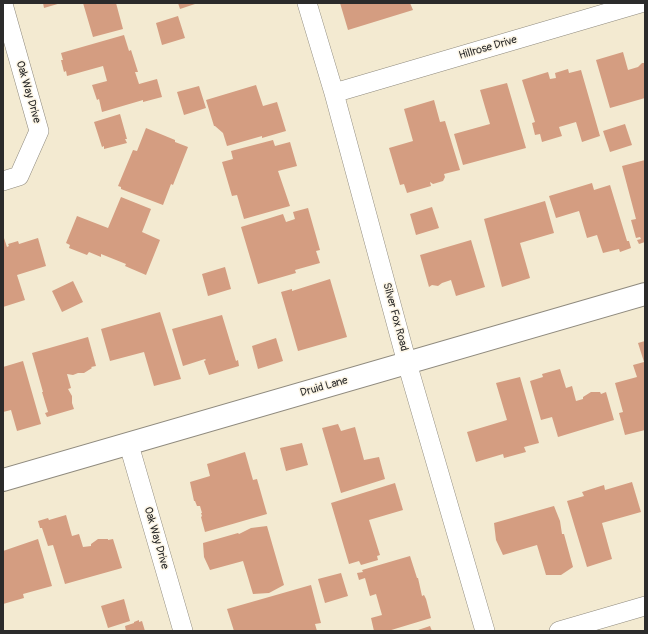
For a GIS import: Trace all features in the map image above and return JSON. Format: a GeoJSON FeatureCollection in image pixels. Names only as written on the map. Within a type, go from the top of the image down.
{"type":"FeatureCollection","features":[{"type":"Feature","properties":{"kind":"street","name":"Silver Fox Road"},"geometry":{"type":"LineString","coordinates":[[308,3],[334,93],[407,363],[485,631]]}},
{"type":"Feature","properties":{"kind":"street","name":"Hillrose Drive"},"geometry":{"type":"LineString","coordinates":[[334,93],[641,3]]}},
{"type":"Feature","properties":{"kind":"street","name":"Oak Way Drive"},"geometry":{"type":"LineString","coordinates":[[3,4],[39,131],[11,179]]}},
{"type":"Feature","properties":{"kind":"street","name":"Druid Lane"},"geometry":{"type":"LineString","coordinates":[[3,480],[129,445],[645,294]]}},
{"type":"Feature","properties":{"kind":"street","name":"Oak Way Drive"},"geometry":{"type":"LineString","coordinates":[[129,445],[183,631]]}},
{"type":"Feature","properties":{"kind":"street"},"geometry":{"type":"LineString","coordinates":[[559,631],[645,606]]}},
{"type":"Feature","properties":{"kind":"building"},"geometry":{"type":"Polygon","coordinates":[[[43,3],[61,3],[44,8],[43,3]]]}},
{"type":"Feature","properties":{"kind":"building"},"geometry":{"type":"Polygon","coordinates":[[[83,3],[116,3],[123,29],[93,37],[83,3]]]}},
{"type":"Feature","properties":{"kind":"building"},"geometry":{"type":"Polygon","coordinates":[[[178,3],[198,3],[180,9],[178,3]]]}},
{"type":"Feature","properties":{"kind":"building"},"geometry":{"type":"Polygon","coordinates":[[[340,3],[410,3],[413,10],[348,30],[340,3]]]}},
{"type":"Feature","properties":{"kind":"building"},"geometry":{"type":"Polygon","coordinates":[[[178,16],[185,38],[162,45],[156,23],[178,16]]]}},
{"type":"Feature","properties":{"kind":"building"},"geometry":{"type":"Polygon","coordinates":[[[124,35],[129,51],[131,50],[138,72],[135,72],[139,84],[157,79],[162,97],[143,102],[143,100],[102,112],[99,99],[97,100],[92,85],[107,81],[103,66],[67,76],[66,71],[64,72],[61,53],[124,35]]]}},
{"type":"Feature","properties":{"kind":"building"},"geometry":{"type":"Polygon","coordinates":[[[623,52],[628,70],[645,63],[645,98],[610,108],[596,60],[623,52]]]}},
{"type":"Feature","properties":{"kind":"building"},"geometry":{"type":"Polygon","coordinates":[[[568,69],[569,73],[581,70],[600,136],[582,142],[576,122],[559,127],[562,136],[542,142],[540,134],[535,135],[532,123],[535,122],[522,80],[548,72],[550,79],[556,78],[555,73],[568,69]]]}},
{"type":"Feature","properties":{"kind":"building"},"geometry":{"type":"Polygon","coordinates":[[[507,83],[526,148],[463,165],[454,134],[490,124],[480,90],[507,83]]]}},
{"type":"Feature","properties":{"kind":"building"},"geometry":{"type":"Polygon","coordinates":[[[256,85],[263,106],[277,102],[286,131],[227,146],[223,133],[214,126],[206,100],[256,85]]]}},
{"type":"Feature","properties":{"kind":"building"},"geometry":{"type":"Polygon","coordinates":[[[199,86],[206,108],[184,115],[177,92],[199,86]]]}},
{"type":"Feature","properties":{"kind":"building"},"geometry":{"type":"Polygon","coordinates":[[[434,100],[440,122],[445,121],[460,170],[444,174],[445,177],[443,181],[433,184],[430,182],[431,186],[407,193],[404,184],[400,185],[389,148],[413,141],[404,109],[434,100]]]}},
{"type":"Feature","properties":{"kind":"building"},"geometry":{"type":"Polygon","coordinates":[[[120,114],[127,143],[104,149],[94,122],[120,114]]]}},
{"type":"Feature","properties":{"kind":"building"},"geometry":{"type":"Polygon","coordinates":[[[625,124],[632,145],[610,152],[603,131],[625,124]]]}},
{"type":"Feature","properties":{"kind":"building"},"geometry":{"type":"Polygon","coordinates":[[[146,128],[188,147],[173,185],[171,184],[163,205],[121,189],[121,187],[118,186],[133,150],[137,151],[146,128]]]}},
{"type":"Feature","properties":{"kind":"building"},"geometry":{"type":"Polygon","coordinates":[[[273,140],[275,146],[290,142],[297,166],[278,171],[290,206],[244,219],[237,195],[232,196],[222,162],[233,159],[231,151],[273,140]]]}},
{"type":"Feature","properties":{"kind":"building"},"geometry":{"type":"Polygon","coordinates":[[[645,160],[645,242],[639,244],[637,240],[641,239],[640,237],[636,238],[631,220],[636,219],[622,166],[645,160]]]}},
{"type":"Feature","properties":{"kind":"building"},"geometry":{"type":"Polygon","coordinates":[[[592,183],[594,190],[610,185],[627,241],[629,241],[631,248],[620,252],[619,249],[603,253],[597,235],[587,238],[579,211],[556,218],[549,196],[592,183]]]}},
{"type":"Feature","properties":{"kind":"building"},"geometry":{"type":"Polygon","coordinates":[[[121,197],[151,209],[142,232],[160,240],[146,275],[125,266],[126,264],[101,254],[101,257],[89,252],[87,255],[69,248],[70,245],[66,243],[77,216],[108,228],[121,197]]]}},
{"type":"Feature","properties":{"kind":"building"},"geometry":{"type":"Polygon","coordinates":[[[545,201],[554,233],[520,243],[530,278],[502,287],[484,219],[545,201]]]}},
{"type":"Feature","properties":{"kind":"building"},"geometry":{"type":"Polygon","coordinates":[[[432,207],[439,228],[416,235],[410,214],[432,207]]]}},
{"type":"Feature","properties":{"kind":"building"},"geometry":{"type":"Polygon","coordinates":[[[308,208],[320,250],[316,251],[320,263],[295,270],[296,273],[258,284],[241,227],[283,214],[286,222],[295,219],[293,212],[308,208]]]}},
{"type":"Feature","properties":{"kind":"building"},"geometry":{"type":"Polygon","coordinates":[[[3,235],[7,247],[9,246],[8,244],[18,241],[19,244],[38,238],[46,266],[17,275],[25,300],[3,307],[3,235]]]}},
{"type":"Feature","properties":{"kind":"building"},"geometry":{"type":"Polygon","coordinates":[[[471,240],[485,287],[456,296],[451,280],[438,286],[432,285],[429,287],[420,255],[471,240]]]}},
{"type":"Feature","properties":{"kind":"building"},"geometry":{"type":"Polygon","coordinates":[[[225,267],[231,289],[208,296],[202,274],[225,267]]]}},
{"type":"Feature","properties":{"kind":"building"},"geometry":{"type":"Polygon","coordinates":[[[330,279],[347,337],[298,351],[281,292],[292,289],[292,291],[330,279]]]}},
{"type":"Feature","properties":{"kind":"building"},"geometry":{"type":"Polygon","coordinates":[[[73,281],[83,302],[62,312],[52,291],[73,281]]]}},
{"type":"Feature","properties":{"kind":"building"},"geometry":{"type":"Polygon","coordinates":[[[160,312],[181,379],[154,386],[144,352],[110,361],[101,329],[160,312]]]}},
{"type":"Feature","properties":{"kind":"building"},"geometry":{"type":"Polygon","coordinates":[[[222,315],[236,361],[238,360],[239,366],[209,375],[204,361],[206,360],[205,359],[183,366],[172,329],[222,315]]]}},
{"type":"Feature","properties":{"kind":"building"},"geometry":{"type":"Polygon","coordinates":[[[88,337],[96,366],[91,367],[92,368],[84,373],[73,375],[67,374],[71,388],[68,389],[72,396],[74,409],[47,417],[45,413],[48,412],[32,353],[88,337]]]}},
{"type":"Feature","properties":{"kind":"building"},"geometry":{"type":"Polygon","coordinates":[[[276,338],[283,361],[258,369],[252,346],[276,338]]]}},
{"type":"Feature","properties":{"kind":"building"},"geometry":{"type":"Polygon","coordinates":[[[645,341],[645,430],[625,435],[619,413],[623,412],[615,383],[637,377],[633,365],[644,362],[638,343],[645,341]]]}},
{"type":"Feature","properties":{"kind":"building"},"geometry":{"type":"Polygon","coordinates":[[[23,361],[41,424],[17,431],[11,410],[3,412],[3,367],[23,361]]]}},
{"type":"Feature","properties":{"kind":"building"},"geometry":{"type":"Polygon","coordinates":[[[560,369],[566,388],[572,386],[576,401],[583,399],[583,397],[591,392],[600,392],[601,394],[606,392],[614,420],[558,437],[552,417],[541,420],[530,381],[543,377],[542,374],[560,369]]]}},
{"type":"Feature","properties":{"kind":"building"},"geometry":{"type":"Polygon","coordinates":[[[520,377],[539,443],[524,447],[526,452],[504,458],[503,454],[476,462],[467,432],[507,420],[496,383],[520,377]]]}},
{"type":"Feature","properties":{"kind":"building"},"geometry":{"type":"Polygon","coordinates":[[[338,424],[341,431],[355,427],[364,460],[379,457],[385,479],[341,493],[322,428],[338,424]]]}},
{"type":"Feature","properties":{"kind":"building"},"geometry":{"type":"Polygon","coordinates":[[[302,443],[308,465],[286,471],[280,448],[302,443]]]}},
{"type":"Feature","properties":{"kind":"building"},"geometry":{"type":"Polygon","coordinates":[[[245,452],[253,480],[257,479],[267,514],[205,532],[200,506],[197,506],[194,501],[190,482],[210,476],[207,464],[245,452]]]}},
{"type":"Feature","properties":{"kind":"building"},"geometry":{"type":"Polygon","coordinates":[[[632,482],[641,512],[602,523],[612,559],[587,567],[567,501],[584,496],[582,492],[604,485],[605,490],[632,482]]]}},
{"type":"Feature","properties":{"kind":"building"},"geometry":{"type":"Polygon","coordinates":[[[395,483],[403,510],[369,520],[380,555],[377,556],[378,560],[361,565],[359,561],[349,564],[331,503],[395,483]]]}},
{"type":"Feature","properties":{"kind":"building"},"geometry":{"type":"Polygon","coordinates":[[[554,506],[560,521],[562,534],[564,534],[573,567],[561,575],[546,575],[537,545],[503,555],[496,540],[494,523],[554,506]]]}},
{"type":"Feature","properties":{"kind":"building"},"geometry":{"type":"Polygon","coordinates":[[[66,515],[72,536],[79,534],[83,547],[91,546],[91,544],[98,539],[113,539],[122,568],[65,584],[53,545],[48,546],[38,521],[48,518],[49,520],[66,515]]]}},
{"type":"Feature","properties":{"kind":"building"},"geometry":{"type":"Polygon","coordinates":[[[267,526],[284,585],[269,593],[253,594],[243,561],[210,570],[204,557],[203,543],[238,533],[239,534],[251,528],[267,526]]]}},
{"type":"Feature","properties":{"kind":"building"},"geometry":{"type":"Polygon","coordinates":[[[38,539],[52,586],[23,594],[24,598],[3,604],[3,551],[38,539]]]}},
{"type":"Feature","properties":{"kind":"building"},"geometry":{"type":"Polygon","coordinates":[[[410,556],[418,578],[422,596],[424,595],[426,599],[431,618],[388,631],[374,631],[371,618],[382,615],[376,594],[370,596],[365,578],[359,580],[357,573],[363,572],[362,570],[410,556]]]}},
{"type":"Feature","properties":{"kind":"building"},"geometry":{"type":"Polygon","coordinates":[[[341,573],[348,596],[325,603],[318,579],[341,573]]]}},
{"type":"Feature","properties":{"kind":"building"},"geometry":{"type":"Polygon","coordinates":[[[311,585],[321,623],[315,624],[317,631],[234,631],[227,609],[311,585]]]}},
{"type":"Feature","properties":{"kind":"building"},"geometry":{"type":"Polygon","coordinates":[[[124,599],[130,621],[108,628],[101,606],[124,599]]]}},
{"type":"Feature","properties":{"kind":"building"},"geometry":{"type":"Polygon","coordinates":[[[139,620],[139,622],[142,621],[145,631],[126,631],[125,626],[139,620]]]}},
{"type":"Feature","properties":{"kind":"building"},"geometry":{"type":"Polygon","coordinates":[[[430,626],[432,631],[415,631],[430,626]]]}}]}
